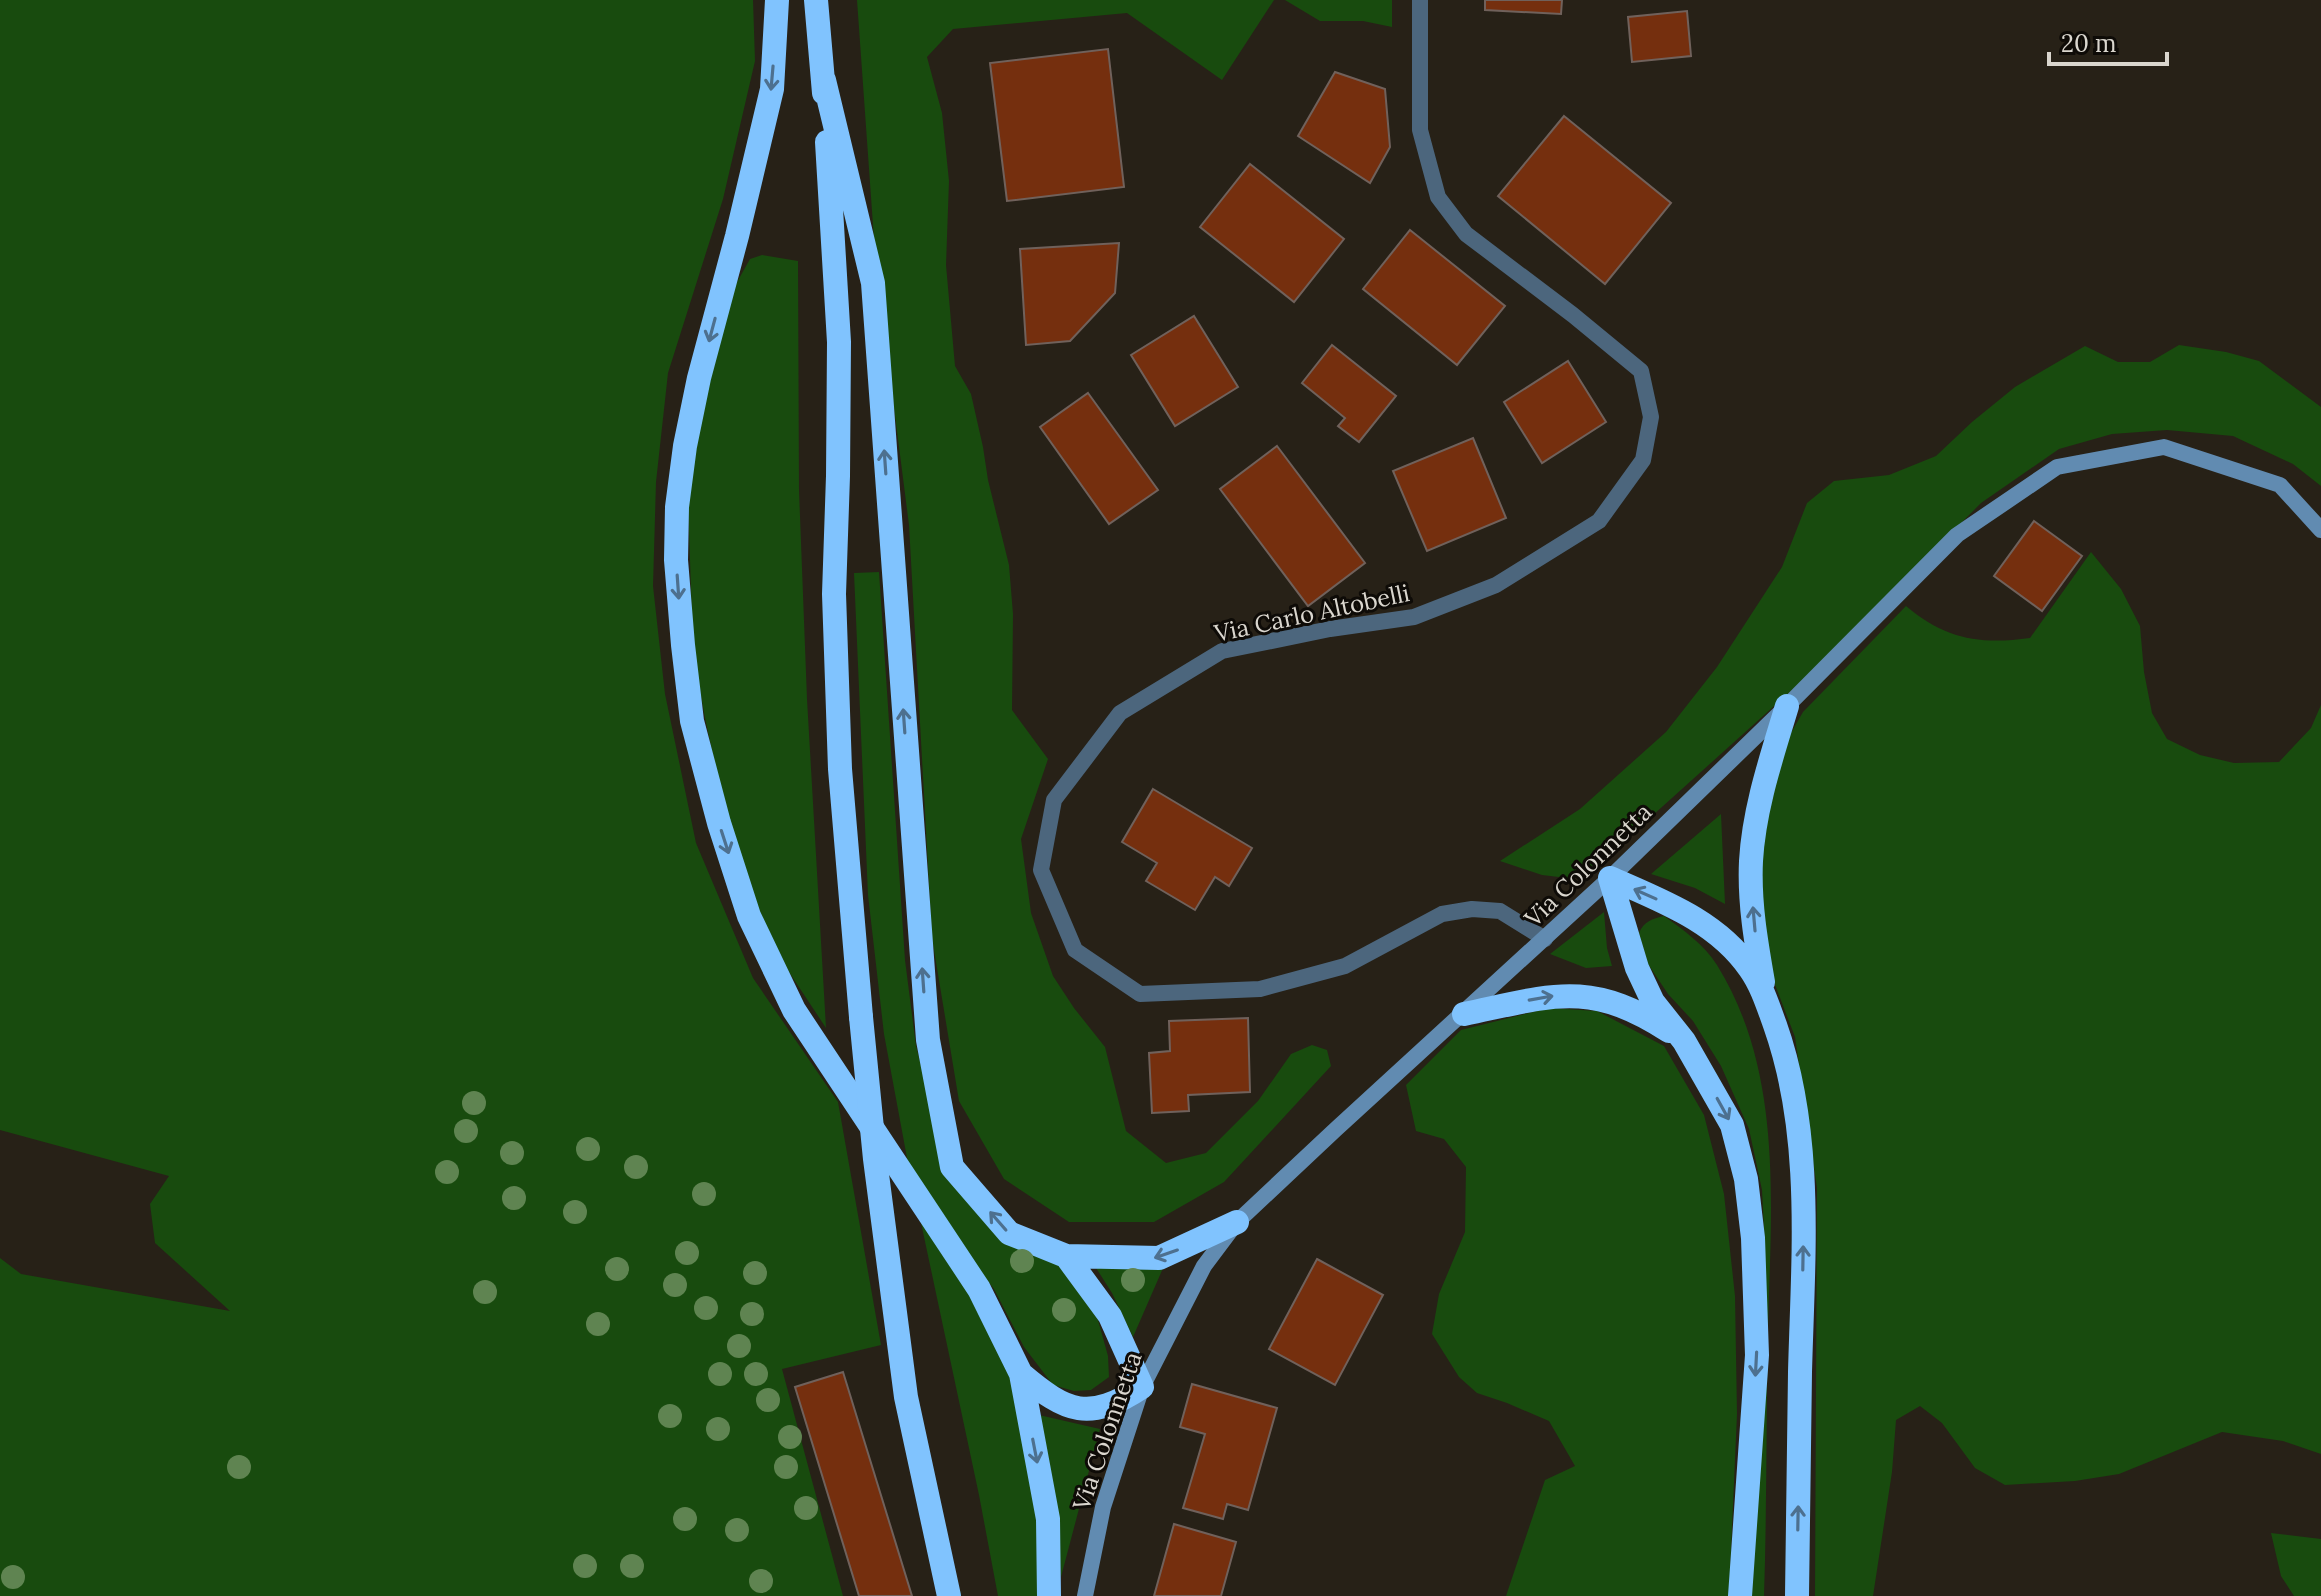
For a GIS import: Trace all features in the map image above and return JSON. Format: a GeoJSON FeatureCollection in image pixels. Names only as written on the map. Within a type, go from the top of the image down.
{"type":"FeatureCollection","features":[{"type":"Feature","properties":{"kind":"highway"},"geometry":{"type":"LineString","coordinates":[[777,0],[772,89],[699,378],[677,507],[676,560],[692,721],[719,823],[749,916],[794,1010],[979,1289],[1021,1374],[1048,1519],[1049,1596]]}},
{"type":"Feature","properties":{"kind":"highway"},"geometry":{"type":"LineString","coordinates":[[816,0],[824,80],[839,342],[834,594],[840,769],[875,1159],[906,1397],[949,1596]]}},
{"type":"Feature","properties":{"kind":"highway"},"geometry":{"type":"LineString","coordinates":[[824,80],[873,283],[928,1040],[952,1167],[1009,1233],[1066,1256],[1159,1258],[1237,1222]]}},
{"type":"Feature","properties":{"kind":"highway"},"geometry":{"type":"LineString","coordinates":[[1765,997],[1753,919],[1751,861],[1768,771],[1787,706]]}},
{"type":"Feature","properties":{"kind":"highway"},"geometry":{"type":"LineString","coordinates":[[1610,878],[1682,910],[1709,927],[1737,953],[1765,997],[1785,1054],[1802,1163],[1804,1227],[1797,1596]]}},
{"type":"Feature","properties":{"kind":"highway"},"geometry":{"type":"LineString","coordinates":[[1610,878],[1637,968],[1653,1002],[1684,1041],[1732,1125],[1746,1179],[1753,1238],[1757,1355],[1740,1596]]}},
{"type":"Feature","properties":{"kind":"highway"},"geometry":{"type":"LineString","coordinates":[[1464,1014],[1550,996],[1578,995],[1612,1001],[1645,1015],[1684,1041]]}},
{"type":"Feature","properties":{"kind":"highway"},"geometry":{"type":"LineString","coordinates":[[1021,1374],[1045,1394],[1069,1406],[1093,1410],[1120,1402],[1142,1387],[1110,1316],[1066,1256]]}},
{"type":"Feature","properties":{"kind":"main road","name":"Via Colonnetta"},"geometry":{"type":"LineString","coordinates":[[1085,1596],[1103,1507],[1142,1387],[1204,1266],[1237,1222],[1610,878],[1957,535],[2057,467],[2164,447],[2280,485],[2321,530]]}},
{"type":"Feature","properties":{"kind":"street","name":"Via Carlo Altobelli"},"geometry":{"type":"LineString","coordinates":[[1420,0],[1420,130],[1438,197],[1466,234],[1641,371],[1651,417],[1643,460],[1599,521],[1496,585],[1414,617],[1330,629],[1222,651],[1120,713],[1054,800],[1041,870],[1075,950],[1140,994],[1260,989],[1345,966],[1442,914],[1472,909],[1500,911],[1545,939]]}},
{"type":"Feature","properties":{"kind":"green space"},"geometry":{"type":"Polygon","coordinates":[[[0,0],[753,0],[755,61],[723,199],[668,373],[656,482],[653,586],[665,694],[696,843],[753,978],[838,1102],[881,1345],[782,1369],[843,1596],[0,1596],[0,1258],[21,1274],[230,1311],[155,1243],[150,1204],[169,1176],[0,1130],[0,0]]]}},
{"type":"Feature","properties":{"kind":"green space"},"geometry":{"type":"Polygon","coordinates":[[[857,0],[1274,0],[1222,80],[1127,13],[953,29],[927,57],[942,113],[949,181],[946,265],[955,366],[971,394],[1009,565],[1013,614],[1012,710],[1048,759],[1021,839],[1031,913],[1053,976],[1105,1047],[1126,1131],[1166,1163],[1206,1153],[1258,1101],[1291,1054],[1312,1045],[1327,1050],[1331,1066],[1224,1182],[1154,1222],[1069,1222],[1004,1179],[959,1101],[932,938],[909,525],[876,267],[857,0]]]}},
{"type":"Feature","properties":{"kind":"green space"},"geometry":{"type":"Polygon","coordinates":[[[1285,0],[1392,0],[1392,27],[1363,21],[1320,21],[1285,0]]]}},
{"type":"Feature","properties":{"kind":"green space"},"geometry":{"type":"Polygon","coordinates":[[[762,255],[798,261],[799,490],[807,699],[826,1028],[789,972],[737,865],[693,651],[688,499],[700,409],[732,291],[750,259],[762,255]]]}},
{"type":"Feature","properties":{"kind":"green space"},"geometry":{"type":"Polygon","coordinates":[[[2179,345],[2259,361],[2321,407],[2321,486],[2293,464],[2233,436],[2167,430],[2112,434],[2059,449],[1981,503],[1823,662],[1602,861],[1567,878],[1542,875],[1500,861],[1580,809],[1666,732],[1717,667],[1782,567],[1807,503],[1834,481],[1889,475],[1936,456],[2015,387],[2085,346],[2118,362],[2150,362],[2179,345]]]}},
{"type":"Feature","properties":{"kind":"green space"},"geometry":{"type":"Polygon","coordinates":[[[2091,552],[2121,589],[2140,626],[2152,713],[2167,739],[2200,755],[2234,763],[2279,762],[2311,728],[2321,705],[2321,1454],[2283,1441],[2222,1432],[2119,1474],[2075,1481],[2005,1485],[1975,1468],[1942,1423],[1920,1406],[1896,1420],[1892,1472],[1873,1596],[1815,1596],[1817,1188],[1795,1037],[1774,982],[1760,915],[1764,820],[1781,750],[1803,712],[1906,606],[1935,626],[1964,637],[1995,641],[2030,638],[2091,552]]]}},
{"type":"Feature","properties":{"kind":"green space"},"geometry":{"type":"Polygon","coordinates":[[[879,572],[905,960],[916,1046],[948,1169],[1064,1264],[1098,1320],[1108,1356],[1109,1377],[1091,1390],[1074,1391],[1053,1385],[1024,1347],[994,1289],[910,1174],[884,1034],[868,895],[854,573],[879,572]]]}},
{"type":"Feature","properties":{"kind":"green space"},"geometry":{"type":"Polygon","coordinates":[[[1721,814],[1725,904],[1695,888],[1651,874],[1721,814]]]}},
{"type":"Feature","properties":{"kind":"green space"},"geometry":{"type":"Polygon","coordinates":[[[1604,912],[1612,966],[1586,968],[1550,954],[1604,912]]]}},
{"type":"Feature","properties":{"kind":"green space"},"geometry":{"type":"Polygon","coordinates":[[[1664,916],[1700,944],[1717,965],[1739,1007],[1754,1050],[1763,1095],[1771,1188],[1764,1596],[1750,1596],[1765,1249],[1762,1190],[1749,1129],[1721,1066],[1693,1021],[1668,994],[1648,964],[1639,933],[1649,921],[1664,916]]]}},
{"type":"Feature","properties":{"kind":"green space"},"geometry":{"type":"Polygon","coordinates":[[[1549,1008],[1597,1011],[1664,1046],[1704,1115],[1724,1194],[1735,1296],[1737,1414],[1729,1596],[1506,1596],[1545,1480],[1575,1466],[1549,1421],[1477,1393],[1459,1377],[1432,1334],[1439,1294],[1465,1232],[1466,1167],[1444,1139],[1416,1131],[1406,1085],[1461,1030],[1549,1008]]]}},
{"type":"Feature","properties":{"kind":"green space"},"geometry":{"type":"Polygon","coordinates":[[[917,1204],[951,1256],[1015,1378],[1036,1499],[1042,1596],[998,1596],[917,1204]]]}},
{"type":"Feature","properties":{"kind":"green space"},"geometry":{"type":"Polygon","coordinates":[[[1167,1259],[1133,1337],[1112,1293],[1091,1260],[1167,1259]]]}},
{"type":"Feature","properties":{"kind":"green space"},"geometry":{"type":"Polygon","coordinates":[[[1039,1415],[1100,1429],[1061,1577],[1054,1495],[1039,1415]]]}},
{"type":"Feature","properties":{"kind":"green space"},"geometry":{"type":"Polygon","coordinates":[[[2271,1533],[2321,1539],[2321,1596],[2294,1596],[2281,1576],[2271,1533]]]}},
{"type":"Feature","properties":{"kind":"building"},"geometry":{"type":"Polygon","coordinates":[[[1485,0],[1562,0],[1561,14],[1485,10],[1485,0]]]}},
{"type":"Feature","properties":{"kind":"building"},"geometry":{"type":"Polygon","coordinates":[[[1687,11],[1691,56],[1632,62],[1628,17],[1687,11]]]}},
{"type":"Feature","properties":{"kind":"building"},"geometry":{"type":"Polygon","coordinates":[[[1108,49],[1124,187],[1007,201],[990,63],[1108,49]]]}},
{"type":"Feature","properties":{"kind":"building"},"geometry":{"type":"Polygon","coordinates":[[[1335,72],[1385,89],[1390,147],[1370,183],[1298,136],[1335,72]]]}},
{"type":"Feature","properties":{"kind":"building"},"geometry":{"type":"Polygon","coordinates":[[[1564,116],[1671,203],[1605,284],[1498,196],[1564,116]]]}},
{"type":"Feature","properties":{"kind":"building"},"geometry":{"type":"Polygon","coordinates":[[[1250,164],[1344,239],[1294,302],[1200,227],[1250,164]]]}},
{"type":"Feature","properties":{"kind":"building"},"geometry":{"type":"Polygon","coordinates":[[[1410,230],[1505,306],[1457,365],[1363,289],[1410,230]]]}},
{"type":"Feature","properties":{"kind":"building"},"geometry":{"type":"Polygon","coordinates":[[[1119,243],[1115,293],[1070,341],[1026,345],[1020,249],[1119,243]]]}},
{"type":"Feature","properties":{"kind":"building"},"geometry":{"type":"Polygon","coordinates":[[[1194,316],[1238,387],[1175,426],[1131,355],[1194,316]]]}},
{"type":"Feature","properties":{"kind":"building"},"geometry":{"type":"Polygon","coordinates":[[[1332,345],[1396,396],[1359,442],[1338,426],[1345,418],[1302,383],[1332,345]]]}},
{"type":"Feature","properties":{"kind":"building"},"geometry":{"type":"Polygon","coordinates":[[[1568,361],[1606,422],[1542,463],[1504,402],[1568,361]]]}},
{"type":"Feature","properties":{"kind":"building"},"geometry":{"type":"Polygon","coordinates":[[[1088,393],[1158,490],[1109,524],[1040,427],[1088,393]]]}},
{"type":"Feature","properties":{"kind":"building"},"geometry":{"type":"Polygon","coordinates":[[[1473,438],[1506,518],[1427,551],[1393,471],[1473,438]]]}},
{"type":"Feature","properties":{"kind":"building"},"geometry":{"type":"Polygon","coordinates":[[[1277,446],[1365,563],[1308,606],[1220,489],[1277,446]]]}},
{"type":"Feature","properties":{"kind":"building"},"geometry":{"type":"Polygon","coordinates":[[[2034,521],[2082,556],[2042,611],[1994,576],[2034,521]]]}},
{"type":"Feature","properties":{"kind":"building"},"geometry":{"type":"Polygon","coordinates":[[[1153,789],[1252,848],[1229,886],[1215,877],[1195,910],[1146,881],[1157,863],[1122,842],[1153,789]]]}},
{"type":"Feature","properties":{"kind":"building"},"geometry":{"type":"Polygon","coordinates":[[[1248,1018],[1250,1092],[1188,1095],[1189,1111],[1152,1113],[1149,1053],[1170,1051],[1169,1021],[1248,1018]]]}},
{"type":"Feature","properties":{"kind":"building"},"geometry":{"type":"Polygon","coordinates":[[[1317,1259],[1383,1295],[1335,1385],[1269,1349],[1317,1259]]]}},
{"type":"Feature","properties":{"kind":"building"},"geometry":{"type":"Polygon","coordinates":[[[843,1372],[912,1596],[859,1596],[795,1387],[843,1372]]]}},
{"type":"Feature","properties":{"kind":"building"},"geometry":{"type":"Polygon","coordinates":[[[1192,1384],[1277,1408],[1248,1510],[1227,1504],[1223,1519],[1183,1508],[1205,1434],[1180,1427],[1192,1384]]]}},
{"type":"Feature","properties":{"kind":"building"},"geometry":{"type":"Polygon","coordinates":[[[1174,1524],[1236,1542],[1221,1596],[1154,1596],[1174,1524]]]}}]}
